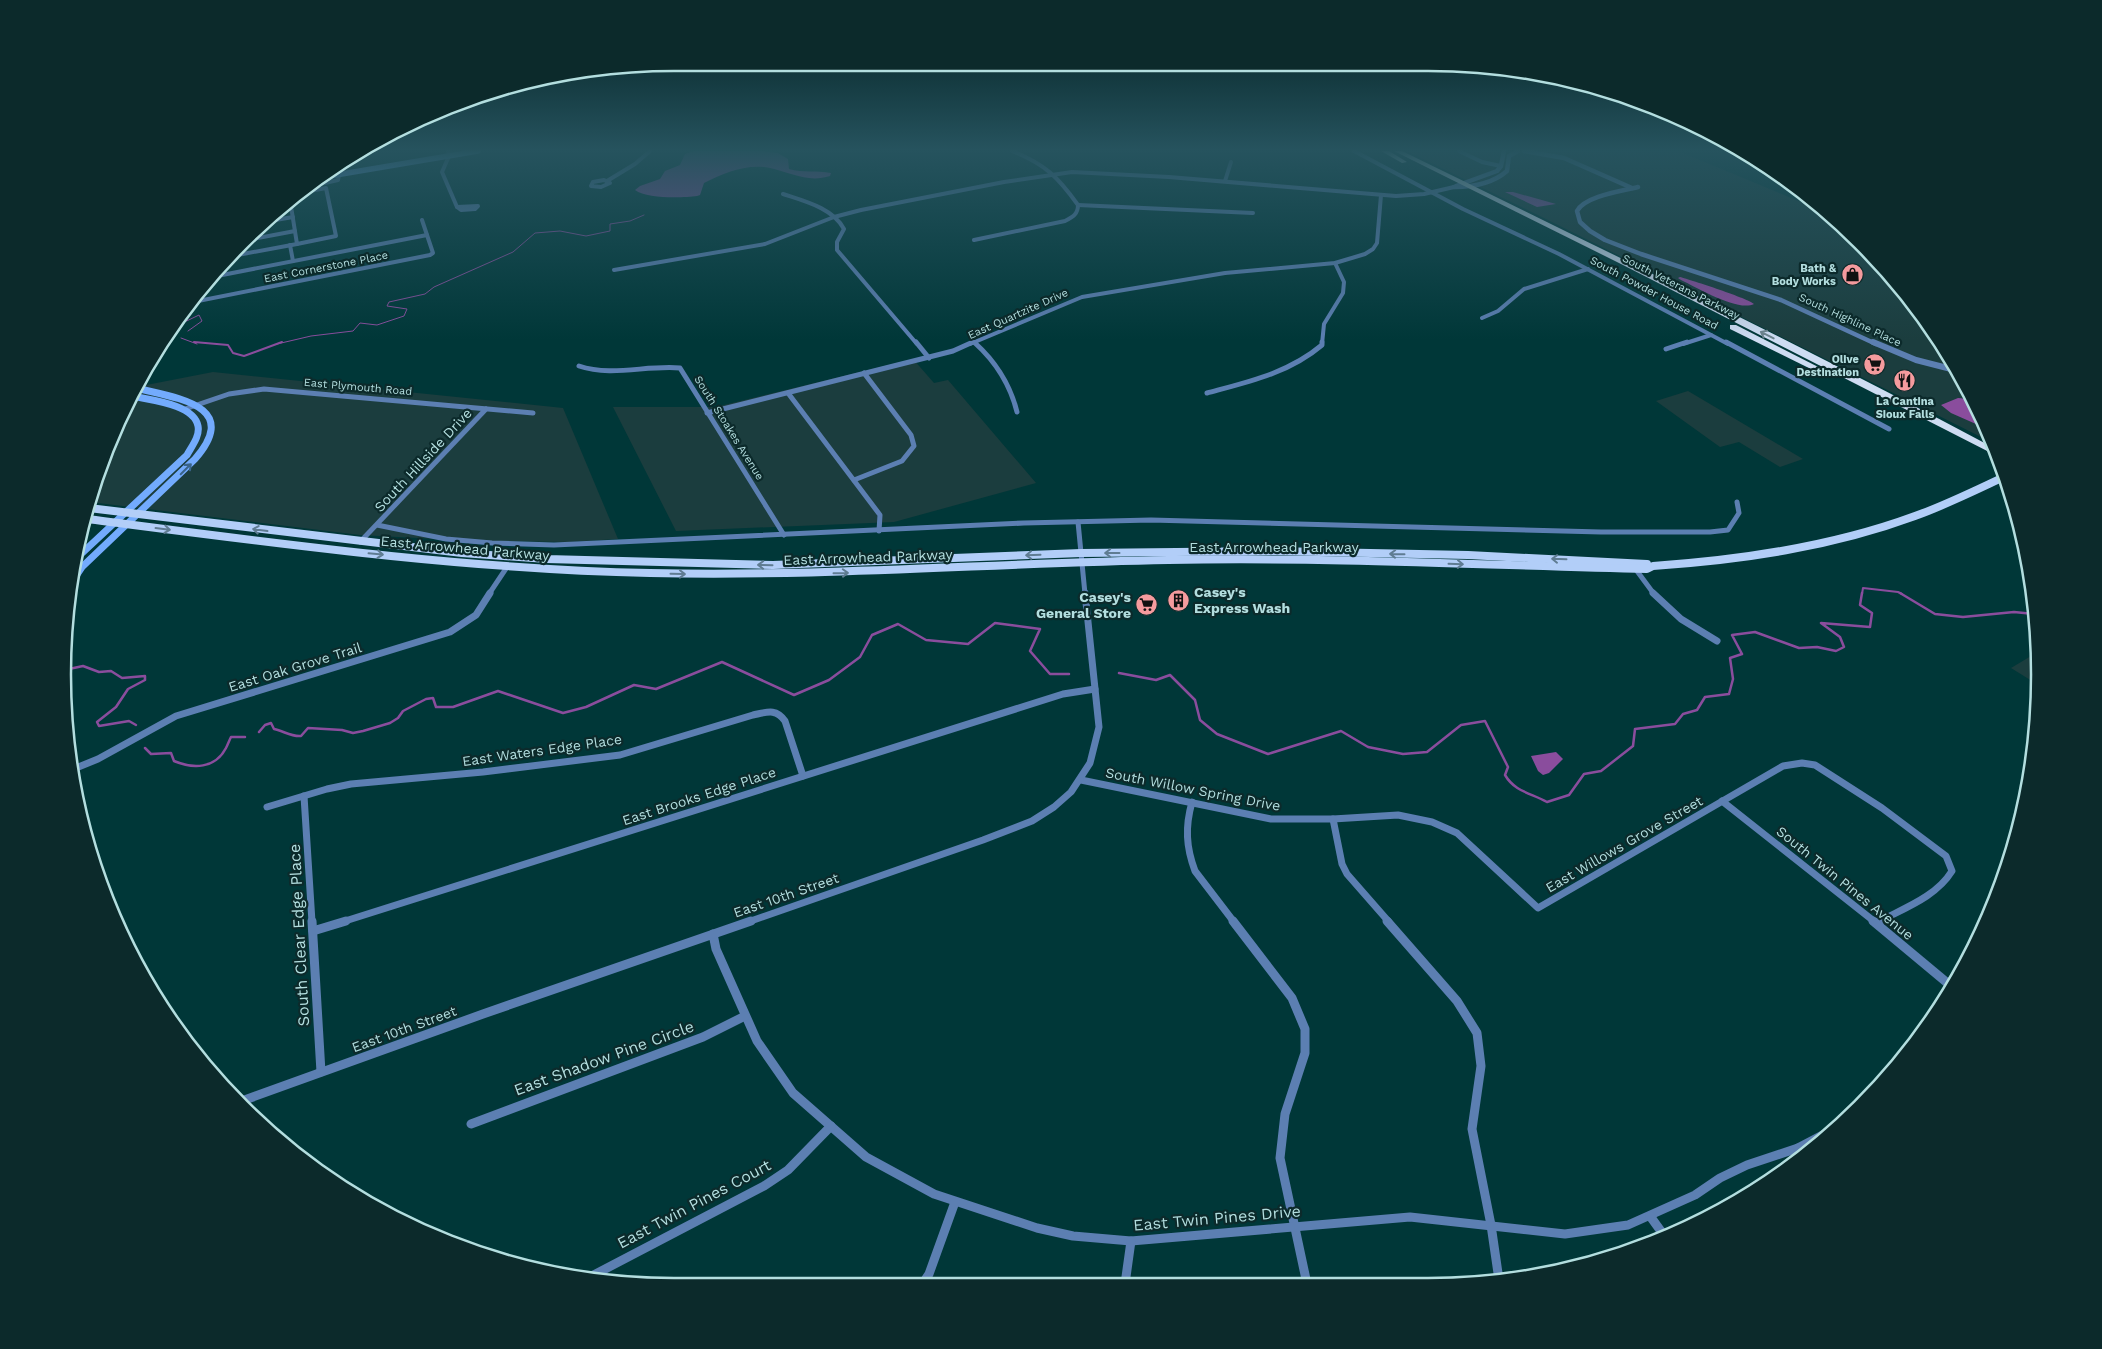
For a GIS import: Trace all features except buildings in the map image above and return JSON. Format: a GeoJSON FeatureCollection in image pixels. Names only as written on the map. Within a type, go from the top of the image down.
{"type":"FeatureCollection","features":[{"type":"Feature","properties":{"kind":"highway","name":"South Veterans Parkway"},"geometry":{"type":"LineString","coordinates":[[1516,214],[1808,365],[1944,427]]}},
{"type":"Feature","properties":{"kind":"highway","name":"South Veterans Parkway"},"geometry":{"type":"LineString","coordinates":[[1522,214],[1624,262],[1895,400],[1987,449]]}},
{"type":"Feature","properties":{"kind":"main road"},"geometry":{"type":"LineString","coordinates":[[81,569],[195,459],[208,443],[213,431],[212,421],[208,413],[196,405],[143,390]]}},
{"type":"Feature","properties":{"kind":"main road"},"geometry":{"type":"LineString","coordinates":[[84,551],[187,455],[196,443],[199,432],[197,420],[190,411],[139,398]]}},
{"type":"Feature","properties":{"kind":"main road","name":"East Arrowhead Parkway"},"geometry":{"type":"LineString","coordinates":[[95,509],[360,542],[514,557],[668,563],[847,564],[1081,553],[1292,552],[1633,565],[1647,569],[1653,566],[1752,557],[1840,539],[1915,516],[1998,479]]}},
{"type":"Feature","properties":{"kind":"main road","name":"East Arrowhead Parkway"},"geometry":{"type":"LineString","coordinates":[[92,520],[268,542],[507,567],[649,573],[795,574],[1163,560],[1633,565]]}},
{"type":"Feature","properties":{"kind":"main road"},"geometry":{"type":"LineString","coordinates":[[268,542],[297,540],[346,547],[355,546],[360,542]]}},
{"type":"Feature","properties":{"kind":"main road"},"geometry":{"type":"LineString","coordinates":[[507,567],[521,563],[626,567],[668,563]]}},
{"type":"Feature","properties":{"kind":"street"},"geometry":{"type":"LineString","coordinates":[[292,214],[297,244]]}},
{"type":"Feature","properties":{"kind":"street"},"geometry":{"type":"LineString","coordinates":[[242,254],[336,236],[331,214]]}},
{"type":"Feature","properties":{"kind":"street"},"geometry":{"type":"LineString","coordinates":[[829,214],[841,222],[844,228],[837,242],[837,250],[929,358]]}},
{"type":"Feature","properties":{"kind":"street"},"geometry":{"type":"LineString","coordinates":[[614,270],[772,242],[834,217],[847,214]]}},
{"type":"Feature","properties":{"kind":"street"},"geometry":{"type":"LineString","coordinates":[[974,240],[1065,221],[1076,214]]}},
{"type":"Feature","properties":{"kind":"street","name":"East Quartzite Drive"},"geometry":{"type":"LineString","coordinates":[[707,413],[929,358],[975,344],[1064,303],[1104,291],[1225,273],[1335,263],[1366,254],[1376,246],[1379,238],[1380,214]]}},
{"type":"Feature","properties":{"kind":"street","name":"South Powder House Road"},"geometry":{"type":"LineString","coordinates":[[1475,214],[1588,269],[1889,429]]}},
{"type":"Feature","properties":{"kind":"street","name":"South Highline Place"},"geometry":{"type":"LineString","coordinates":[[1578,214],[1580,223],[1603,238],[1629,250],[1788,302],[1906,358],[1947,369]]}},
{"type":"Feature","properties":{"kind":"street"},"geometry":{"type":"LineString","coordinates":[[279,219],[292,217]]}},
{"type":"Feature","properties":{"kind":"street","name":"East Cornerstone Place"},"geometry":{"type":"LineString","coordinates":[[202,300],[430,255],[433,253],[422,220]]}},
{"type":"Feature","properties":{"kind":"street"},"geometry":{"type":"LineString","coordinates":[[259,238],[295,231]]}},
{"type":"Feature","properties":{"kind":"street"},"geometry":{"type":"LineString","coordinates":[[223,275],[427,235]]}},
{"type":"Feature","properties":{"kind":"street"},"geometry":{"type":"LineString","coordinates":[[290,245],[293,262]]}},
{"type":"Feature","properties":{"kind":"street"},"geometry":{"type":"LineString","coordinates":[[1207,393],[1262,380],[1308,356],[1322,345],[1324,324],[1343,293],[1344,282],[1335,263]]}},
{"type":"Feature","properties":{"kind":"street"},"geometry":{"type":"LineString","coordinates":[[1482,318],[1498,311],[1524,289],[1588,269]]}},
{"type":"Feature","properties":{"kind":"street"},"geometry":{"type":"LineString","coordinates":[[1666,349],[1711,335]]}},
{"type":"Feature","properties":{"kind":"street"},"geometry":{"type":"LineString","coordinates":[[975,344],[992,357],[997,364],[1012,394],[1017,412]]}},
{"type":"Feature","properties":{"kind":"street","name":"South Stoakes Avenue"},"geometry":{"type":"LineString","coordinates":[[579,366],[591,371],[605,372],[649,367],[680,368],[784,535]]}},
{"type":"Feature","properties":{"kind":"street"},"geometry":{"type":"LineString","coordinates":[[854,480],[902,461],[914,446],[911,435],[864,373]]}},
{"type":"Feature","properties":{"kind":"street","name":"East Plymouth Road"},"geometry":{"type":"LineString","coordinates":[[185,409],[229,394],[264,389],[533,413]]}},
{"type":"Feature","properties":{"kind":"street"},"geometry":{"type":"LineString","coordinates":[[788,393],[880,515],[879,531]]}},
{"type":"Feature","properties":{"kind":"street","name":"South Hillside Drive"},"geometry":{"type":"LineString","coordinates":[[360,542],[486,410]]}},
{"type":"Feature","properties":{"kind":"street","name":"East Arrowhead Parkway"},"geometry":{"type":"LineString","coordinates":[[377,526],[396,527],[446,539],[529,545],[654,542],[1078,522],[1213,521],[1582,531],[1710,532],[1728,530],[1739,513],[1737,502]]}},
{"type":"Feature","properties":{"kind":"street","name":"East 10th Street"},"geometry":{"type":"LineString","coordinates":[[247,1100],[983,840],[1032,821],[1054,807],[1071,792],[1090,763],[1099,727],[1078,522]]}},
{"type":"Feature","properties":{"kind":"street"},"geometry":{"type":"LineString","coordinates":[[1633,565],[1673,614],[1687,625],[1717,641]]}},
{"type":"Feature","properties":{"kind":"street","name":"East Oak Grove Trail"},"geometry":{"type":"LineString","coordinates":[[78,767],[100,758],[176,716],[450,632],[476,615],[507,567]]}},
{"type":"Feature","properties":{"kind":"street","name":"East Brooks Edge Place"},"geometry":{"type":"LineString","coordinates":[[313,931],[1063,694],[1095,689]]}},
{"type":"Feature","properties":{"kind":"street","name":"East Waters Edge Place"},"geometry":{"type":"LineString","coordinates":[[268,807],[350,784],[483,772],[620,754],[774,710],[785,721],[803,776]]}},
{"type":"Feature","properties":{"kind":"street","name":"East Willows Grove Street"},"geometry":{"type":"LineString","coordinates":[[1538,908],[1783,766],[1802,763],[1815,765],[1830,773],[1882,808],[1946,856],[1952,871],[1948,880],[1926,896],[1876,923]]}},
{"type":"Feature","properties":{"kind":"street","name":"South Willow Spring Drive"},"geometry":{"type":"LineString","coordinates":[[1080,780],[1271,819],[1333,819],[1398,815],[1432,822],[1457,833],[1538,908]]}},
{"type":"Feature","properties":{"kind":"street","name":"South Clear Edge Place"},"geometry":{"type":"LineString","coordinates":[[304,796],[321,1072]]}},
{"type":"Feature","properties":{"kind":"street","name":"South Twin Pines Avenue"},"geometry":{"type":"LineString","coordinates":[[1722,801],[1876,923],[1946,982]]}},
{"type":"Feature","properties":{"kind":"street"},"geometry":{"type":"LineString","coordinates":[[1192,802],[1187,822],[1186,841],[1195,871],[1292,998],[1302,1016],[1306,1033],[1302,1066],[1287,1110],[1280,1139],[1280,1158],[1306,1278]]}},
{"type":"Feature","properties":{"kind":"street"},"geometry":{"type":"LineString","coordinates":[[1333,819],[1342,864],[1347,874],[1457,1000],[1477,1033],[1481,1066],[1472,1128],[1491,1225],[1498,1274]]}},
{"type":"Feature","properties":{"kind":"street","name":"East Twin Pines Drive"},"geometry":{"type":"LineString","coordinates":[[713,934],[716,950],[757,1042],[793,1093],[866,1157],[934,1194],[1037,1228],[1064,1234],[1131,1241],[1410,1217],[1565,1234],[1628,1225],[1696,1195],[1720,1178],[1747,1165],[1796,1152]]}},
{"type":"Feature","properties":{"kind":"street","name":"East Shadow Pine Circle"},"geometry":{"type":"LineString","coordinates":[[471,1124],[703,1037],[745,1016]]}},
{"type":"Feature","properties":{"kind":"street","name":"East Twin Pines Court"},"geometry":{"type":"LineString","coordinates":[[597,1273],[764,1186],[794,1164],[831,1126]]}},
{"type":"Feature","properties":{"kind":"street"},"geometry":{"type":"LineString","coordinates":[[927,1278],[956,1202]]}},
{"type":"Feature","properties":{"kind":"street"},"geometry":{"type":"LineString","coordinates":[[1650,1216],[1661,1231]]}},
{"type":"Feature","properties":{"kind":"street"},"geometry":{"type":"LineString","coordinates":[[1126,1278],[1131,1241]]}},
{"type":"Feature","properties":{"kind":"shaded area"},"geometry":{"type":"Polygon","coordinates":[[[1536,214],[1817,214],[1854,248],[1906,307],[1950,373],[1982,438],[1536,214]]]}},
{"type":"Feature","properties":{"kind":"shaded area"},"geometry":{"type":"Polygon","coordinates":[[[1680,277],[1732,294],[1754,304],[1747,306],[1728,302],[1678,278],[1680,277]]]}},
{"type":"Feature","properties":{"kind":"shaded area"},"geometry":{"type":"Polygon","coordinates":[[[913,359],[934,383],[948,380],[1036,483],[894,522],[676,531],[613,407],[716,407],[913,359]]]}},
{"type":"Feature","properties":{"kind":"shaded area"},"geometry":{"type":"Polygon","coordinates":[[[213,372],[563,408],[618,539],[569,542],[475,541],[360,535],[97,503],[117,444],[145,385],[213,372]]]}},
{"type":"Feature","properties":{"kind":"shaded area"},"geometry":{"type":"Polygon","coordinates":[[[1688,391],[1803,459],[1780,467],[1739,442],[1720,447],[1656,401],[1688,391]]]}},
{"type":"Feature","properties":{"kind":"shaded area"},"geometry":{"type":"Polygon","coordinates":[[[1958,398],[1964,399],[1976,424],[1951,413],[1941,405],[1958,398]]]}},
{"type":"Feature","properties":{"kind":"shaded area"},"geometry":{"type":"Polygon","coordinates":[[[2030,657],[2031,680],[2011,668],[2030,657]]]}},
{"type":"Feature","properties":{"kind":"shaded area"},"geometry":{"type":"Polygon","coordinates":[[[1556,752],[1563,759],[1549,773],[1543,775],[1538,771],[1531,756],[1556,752]]]}},
{"type":"Feature","properties":{"kind":"waterway"},"geometry":{"type":"LineString","coordinates":[[277,344],[311,336],[353,331],[360,323],[377,325],[404,316],[407,309],[387,306],[389,302],[425,294],[434,287],[513,252],[535,233],[560,231],[586,236],[610,231],[610,224],[630,221],[644,215]]}},
{"type":"Feature","properties":{"kind":"waterway"},"geometry":{"type":"LineString","coordinates":[[186,321],[199,315],[202,321],[188,331]]}},
{"type":"Feature","properties":{"kind":"waterway"},"geometry":{"type":"LineString","coordinates":[[181,338],[197,344]]}},
{"type":"Feature","properties":{"kind":"waterway"},"geometry":{"type":"LineString","coordinates":[[194,342],[228,345],[233,353],[244,356],[282,342]]}},
{"type":"Feature","properties":{"kind":"waterway"},"geometry":{"type":"LineString","coordinates":[[1862,594],[1863,588],[1900,593]]}},
{"type":"Feature","properties":{"kind":"waterway"},"geometry":{"type":"LineString","coordinates":[[1119,673],[1156,680],[1170,675],[1195,700],[1200,720],[1217,734],[1268,754],[1341,731],[1368,747],[1403,754],[1427,752],[1461,725],[1485,721],[1508,767],[1505,775],[1509,781],[1518,789],[1547,802],[1569,795],[1584,774],[1601,771],[1633,746],[1635,729],[1675,724],[1683,714],[1697,710],[1705,697],[1729,694],[1733,679],[1730,658],[1742,654],[1732,635],[1755,632],[1799,648],[1817,647],[1836,651],[1844,647],[1840,637],[1821,623],[1870,627],[1872,613],[1860,605],[1862,593]]}},
{"type":"Feature","properties":{"kind":"waterway"},"geometry":{"type":"LineString","coordinates":[[1900,593],[1935,614],[1963,617],[2014,612],[2027,613]]}},
{"type":"Feature","properties":{"kind":"waterway"},"geometry":{"type":"LineString","coordinates":[[259,732],[265,725],[271,723],[274,729],[297,736],[301,736],[308,728],[342,730],[353,733],[390,723],[398,718],[403,711],[426,699],[433,698],[436,707],[453,707],[498,691],[563,713],[586,707],[634,685],[656,689],[722,662],[794,695],[829,680],[860,657],[872,635],[898,624],[926,640],[968,644],[995,623],[1040,629],[1030,651],[1050,674],[1069,674]]}},
{"type":"Feature","properties":{"kind":"waterway"},"geometry":{"type":"LineString","coordinates":[[71,669],[83,666],[99,672],[111,671],[122,678],[145,676],[145,680],[128,689],[116,707],[97,722],[99,726],[129,721],[136,725]]}},
{"type":"Feature","properties":{"kind":"waterway"},"geometry":{"type":"LineString","coordinates":[[145,748],[151,754],[171,753],[174,761],[196,766],[216,760],[226,748],[231,737],[245,737]]}},
{"type":"Feature","properties":{"kind":"place","name":"Bath & Body Works"},"geometry":{"type":"Point","coordinates":[1852,274]}},
{"type":"Feature","properties":{"kind":"place","name":"Olive Destination"},"geometry":{"type":"Point","coordinates":[1875,365]}},
{"type":"Feature","properties":{"kind":"place","name":"La Cantina Sioux Falls"},"geometry":{"type":"Point","coordinates":[1905,380]}},
{"type":"Feature","properties":{"kind":"place","name":"Casey's Express Wash"},"geometry":{"type":"Point","coordinates":[1178,600]}},
{"type":"Feature","properties":{"kind":"place","name":"Casey's General Store"},"geometry":{"type":"Point","coordinates":[1147,605]}}]}
